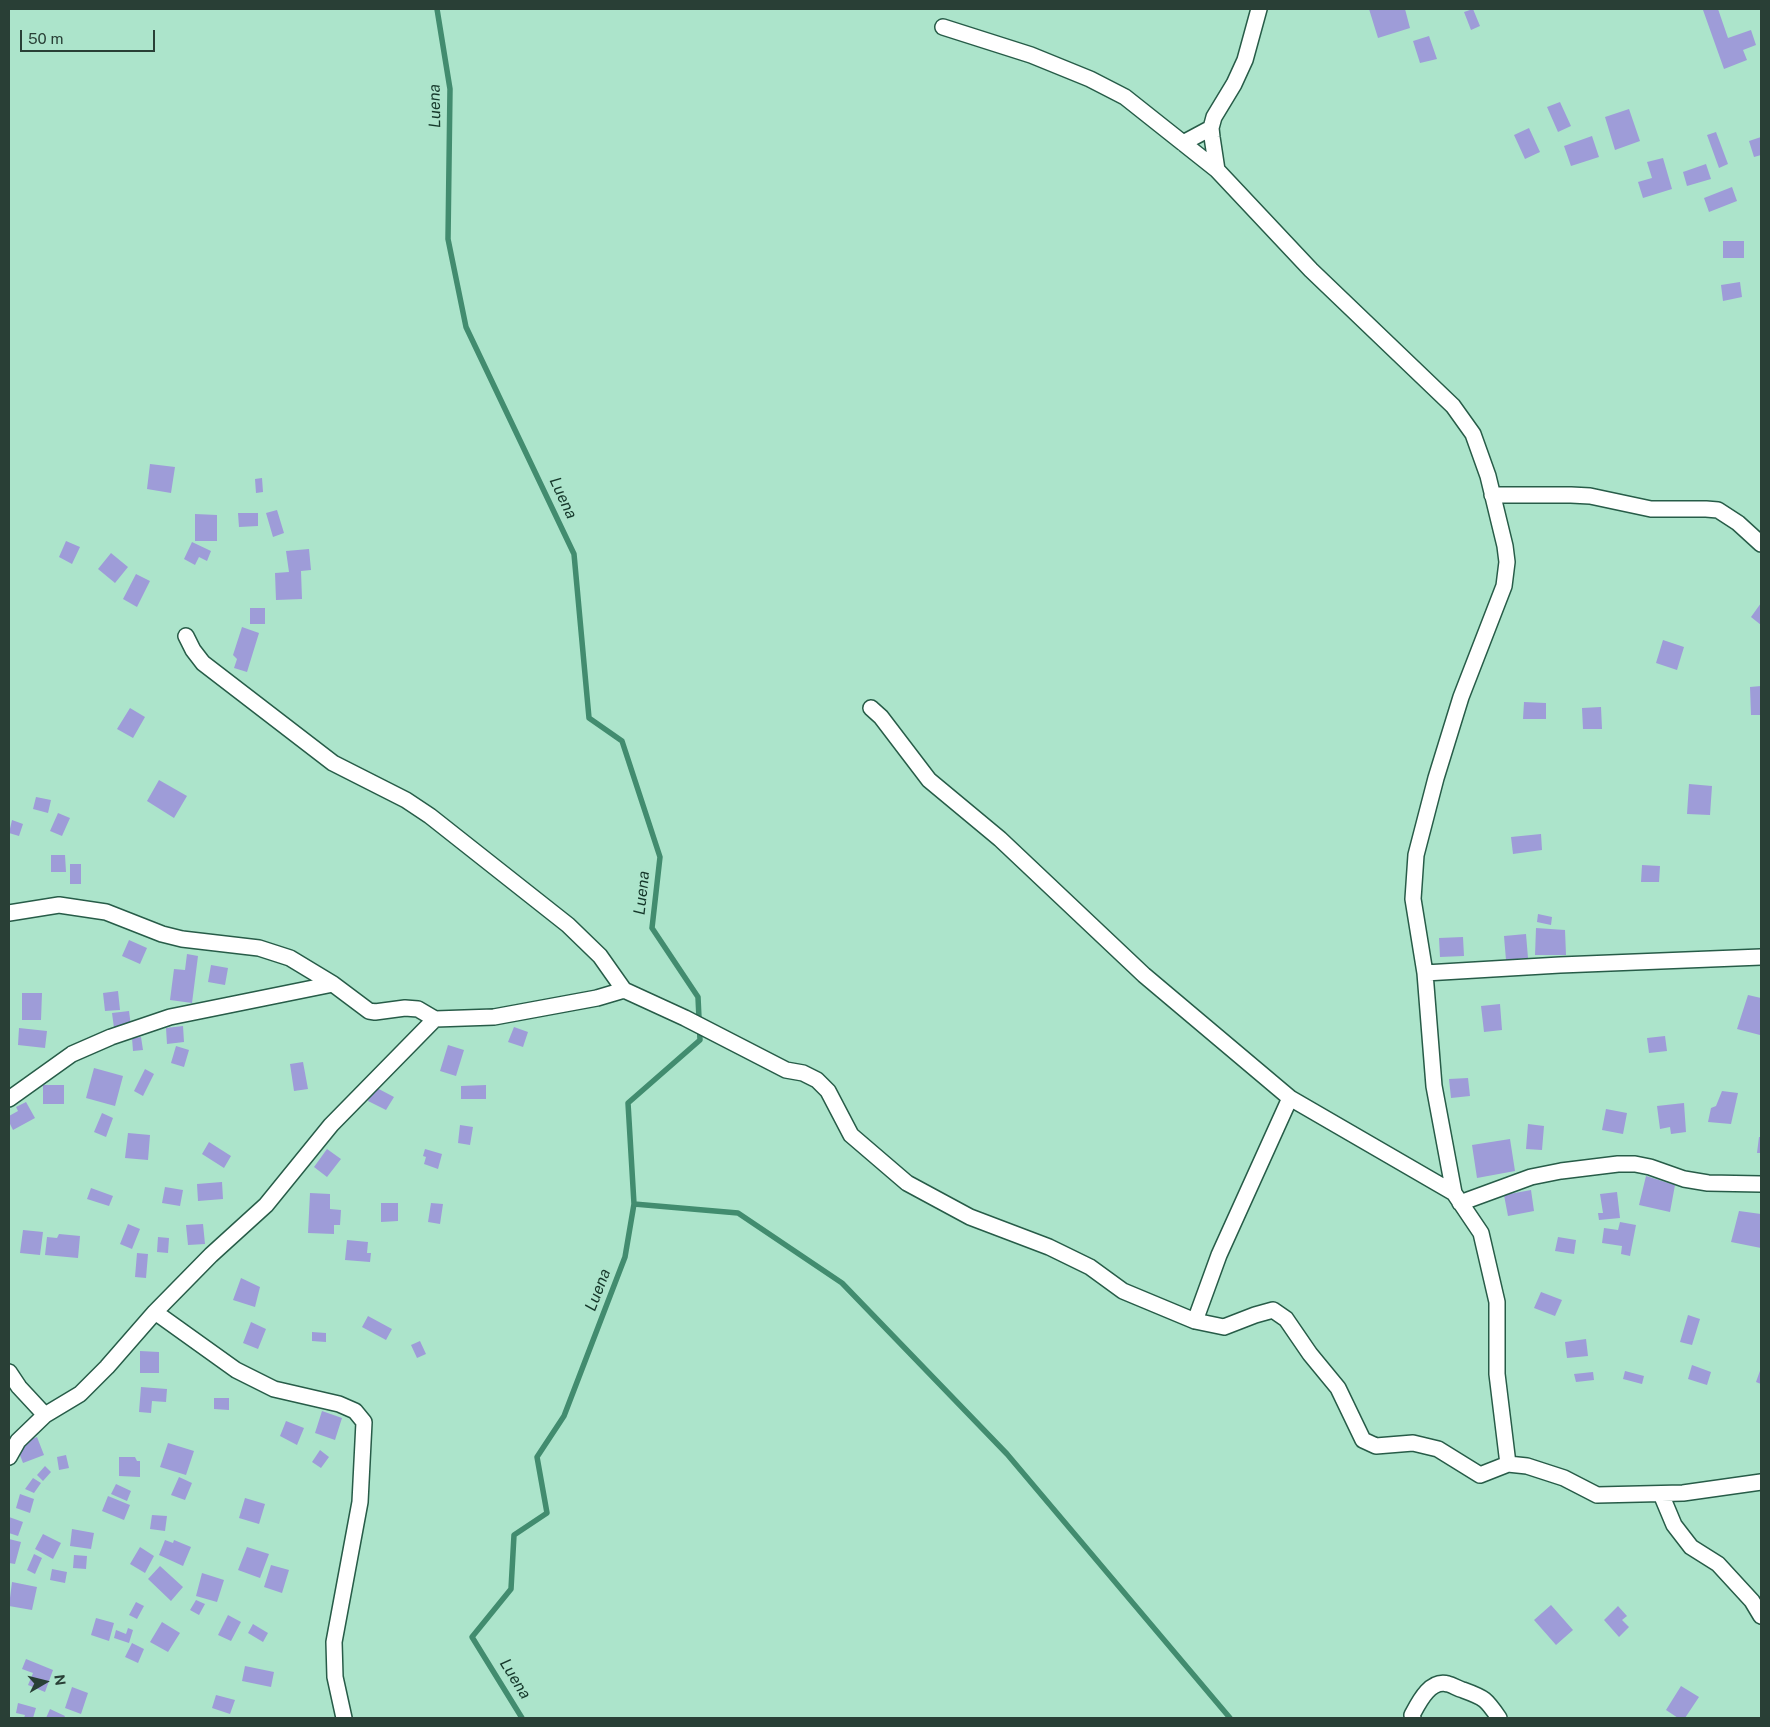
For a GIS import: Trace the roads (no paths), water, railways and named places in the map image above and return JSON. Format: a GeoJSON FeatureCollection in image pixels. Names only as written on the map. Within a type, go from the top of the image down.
{"type":"FeatureCollection","features":[{"type":"Feature","properties":{"kind":"street"},"geometry":{"type":"LineString","coordinates":[[1217,170],[1211,128],[1214,117],[1234,84],[1245,60],[1259,9]]}},
{"type":"Feature","properties":{"kind":"street"},"geometry":{"type":"LineString","coordinates":[[944,27],[1031,55],[1090,79],[1124,97],[1217,170],[1311,270],[1453,406],[1473,434],[1482,456],[1505,546],[1507,562],[1504,586],[1462,697],[1436,778],[1416,855],[1413,899],[1425,972],[1434,1086],[1457,1198],[1481,1233],[1496,1302],[1497,1374],[1508,1464]]}},
{"type":"Feature","properties":{"kind":"street"},"geometry":{"type":"LineString","coordinates":[[1183,143],[1211,128]]}},
{"type":"Feature","properties":{"kind":"street"},"geometry":{"type":"LineString","coordinates":[[1492,495],[1590,496],[1650,509],[1718,510],[1738,523],[1761,544]]}},
{"type":"Feature","properties":{"kind":"street"},"geometry":{"type":"LineString","coordinates":[[186,636],[193,650],[203,663],[333,763],[406,800],[430,816],[568,925],[600,956],[624,990],[685,1018],[786,1070],[803,1073],[817,1080],[828,1091],[851,1136],[907,1183],[970,1217],[1049,1247],[1090,1266],[1123,1291],[1195,1321],[1224,1328],[1254,1315],[1273,1310],[1286,1319],[1310,1354],[1338,1388],[1363,1440],[1376,1446],[1413,1444],[1438,1450],[1480,1474],[1508,1464],[1526,1466],[1564,1478],[1597,1495],[1683,1494],[1761,1482]]}},
{"type":"Feature","properties":{"kind":"street"},"geometry":{"type":"LineString","coordinates":[[871,708],[881,717],[929,780],[1000,839],[1144,975],[1290,1098],[1367,1141],[1457,1198],[1531,1177],[1561,1171],[1618,1164],[1635,1164],[1650,1167],[1684,1179],[1708,1183],[1761,1184]]}},
{"type":"Feature","properties":{"kind":"street"},"geometry":{"type":"LineString","coordinates":[[9,912],[59,905],[106,912],[162,934],[182,939],[259,948],[290,958],[333,984],[369,1011],[375,1012],[405,1008],[418,1009],[435,1019],[494,1017],[597,998],[624,990]]}},
{"type":"Feature","properties":{"kind":"street"},"geometry":{"type":"LineString","coordinates":[[1425,972],[1570,964],[1761,957]]}},
{"type":"Feature","properties":{"kind":"street"},"geometry":{"type":"LineString","coordinates":[[9,1099],[72,1054],[111,1037],[170,1017],[333,984]]}},
{"type":"Feature","properties":{"kind":"street"},"geometry":{"type":"LineString","coordinates":[[9,1457],[13,1440],[45,1415],[80,1394],[107,1367],[155,1312],[211,1255],[266,1205],[331,1124],[435,1019]]}},
{"type":"Feature","properties":{"kind":"street"},"geometry":{"type":"LineString","coordinates":[[1195,1321],[1219,1256],[1290,1098]]}},
{"type":"Feature","properties":{"kind":"street"},"geometry":{"type":"LineString","coordinates":[[155,1312],[236,1370],[274,1389],[339,1404],[356,1410],[364,1422],[360,1502],[334,1642],[334,1677],[344,1718]]}},
{"type":"Feature","properties":{"kind":"street"},"geometry":{"type":"LineString","coordinates":[[9,1372],[19,1387],[45,1415]]}},
{"type":"Feature","properties":{"kind":"street"},"geometry":{"type":"LineString","coordinates":[[1661,1494],[1674,1525],[1691,1547],[1718,1564],[1752,1601],[1761,1616]]}},
{"type":"Feature","properties":{"kind":"street"},"geometry":{"type":"LineString","coordinates":[[1413,1718],[1412,1715],[1421,1697],[1434,1685],[1447,1683],[1461,1690],[1480,1695],[1499,1718]]}},
{"type":"Feature","properties":{"kind":"waterway","name":"Luena"},"geometry":{"type":"LineString","coordinates":[[437,9],[450,89],[448,239],[466,327],[574,554],[589,718],[622,741],[660,857],[652,928],[698,997],[700,1040],[628,1103],[634,1204],[625,1257],[564,1416],[537,1457],[547,1513],[514,1535],[511,1589],[472,1637],[522,1718]]}},
{"type":"Feature","properties":{"kind":"waterway"},"geometry":{"type":"LineString","coordinates":[[634,1204],[738,1213],[842,1283],[1007,1454],[1230,1718]]}}]}
